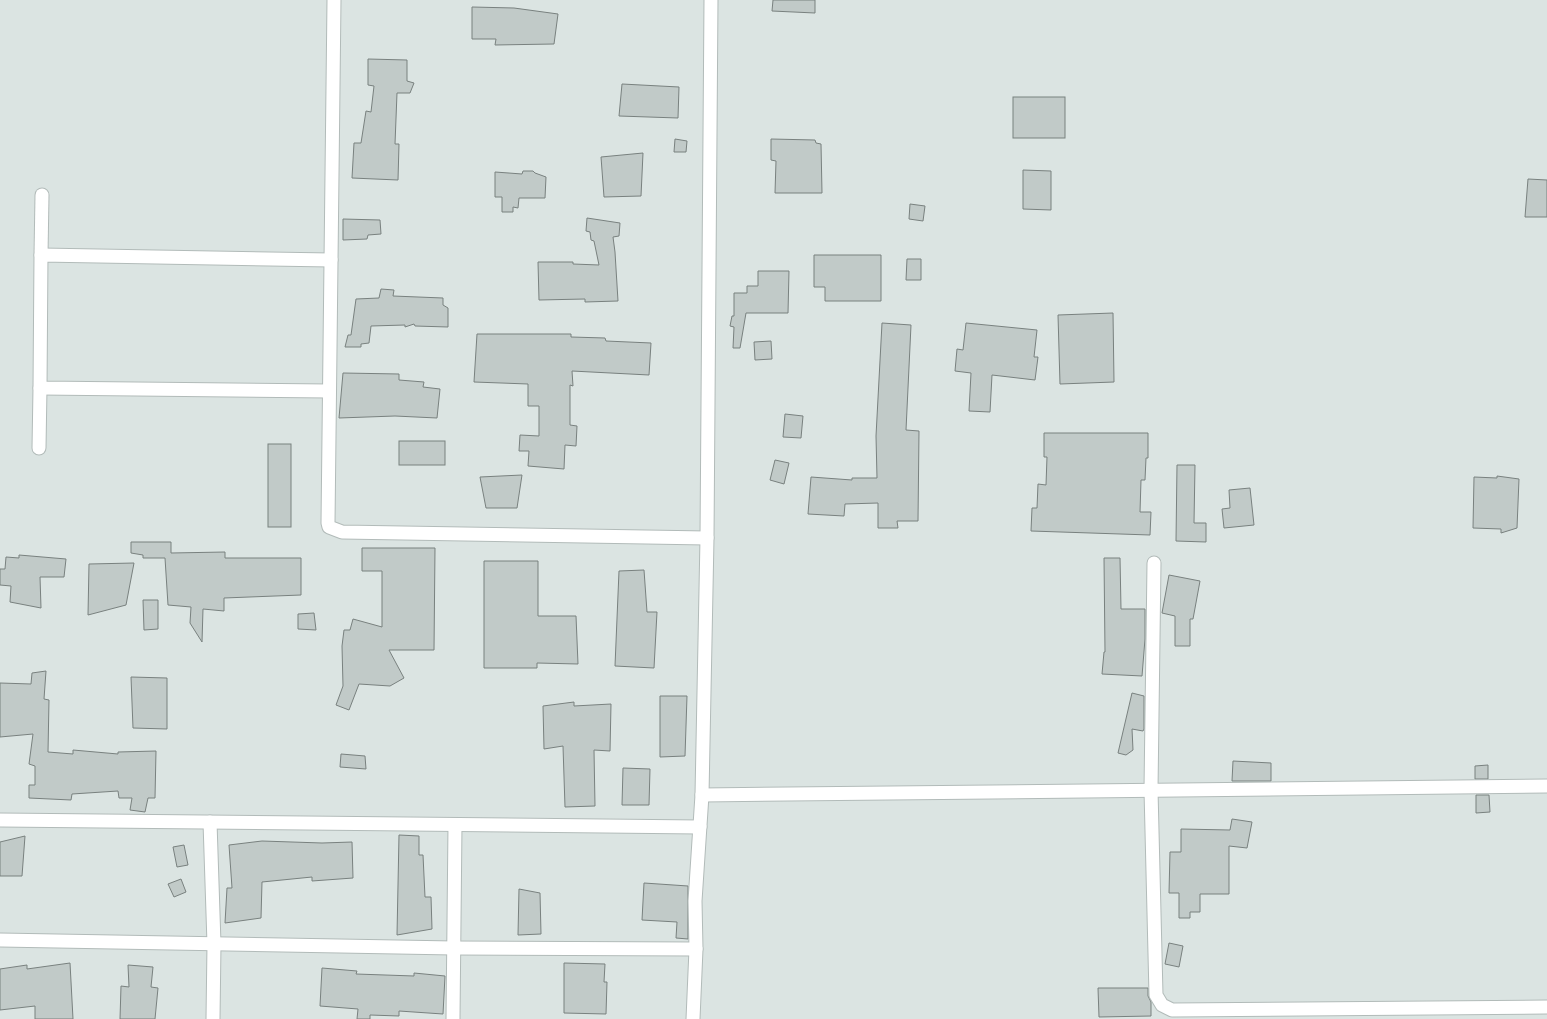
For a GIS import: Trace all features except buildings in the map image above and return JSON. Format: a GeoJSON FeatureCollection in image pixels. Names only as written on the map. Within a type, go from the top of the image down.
{"type":"FeatureCollection","features":[{"type":"Feature","properties":{"kind":"street"},"geometry":{"type":"LineString","coordinates":[[334,0],[329,391],[329,527],[332,530],[342,532],[708,538]]}},
{"type":"Feature","properties":{"kind":"street"},"geometry":{"type":"LineString","coordinates":[[693,1019],[696,949],[695,901],[702,795],[708,538],[711,0]]}},
{"type":"Feature","properties":{"kind":"street"},"geometry":{"type":"LineString","coordinates":[[38,448],[42,195]]}},
{"type":"Feature","properties":{"kind":"street"},"geometry":{"type":"LineString","coordinates":[[41,255],[331,260]]}},
{"type":"Feature","properties":{"kind":"street"},"geometry":{"type":"LineString","coordinates":[[40,388],[329,391]]}},
{"type":"Feature","properties":{"kind":"street"},"geometry":{"type":"LineString","coordinates":[[1154,563],[1151,790],[1156,995],[1162,1005],[1172,1010],[1547,1007]]}},
{"type":"Feature","properties":{"kind":"street"},"geometry":{"type":"LineString","coordinates":[[702,795],[1547,786]]}},
{"type":"Feature","properties":{"kind":"street"},"geometry":{"type":"LineString","coordinates":[[0,820],[700,827]]}},
{"type":"Feature","properties":{"kind":"street"},"geometry":{"type":"LineString","coordinates":[[210,822],[214,944],[213,1019]]}},
{"type":"Feature","properties":{"kind":"street"},"geometry":{"type":"LineString","coordinates":[[453,1019],[455,825]]}},
{"type":"Feature","properties":{"kind":"street"},"geometry":{"type":"LineString","coordinates":[[0,940],[454,948],[696,949]]}}]}
